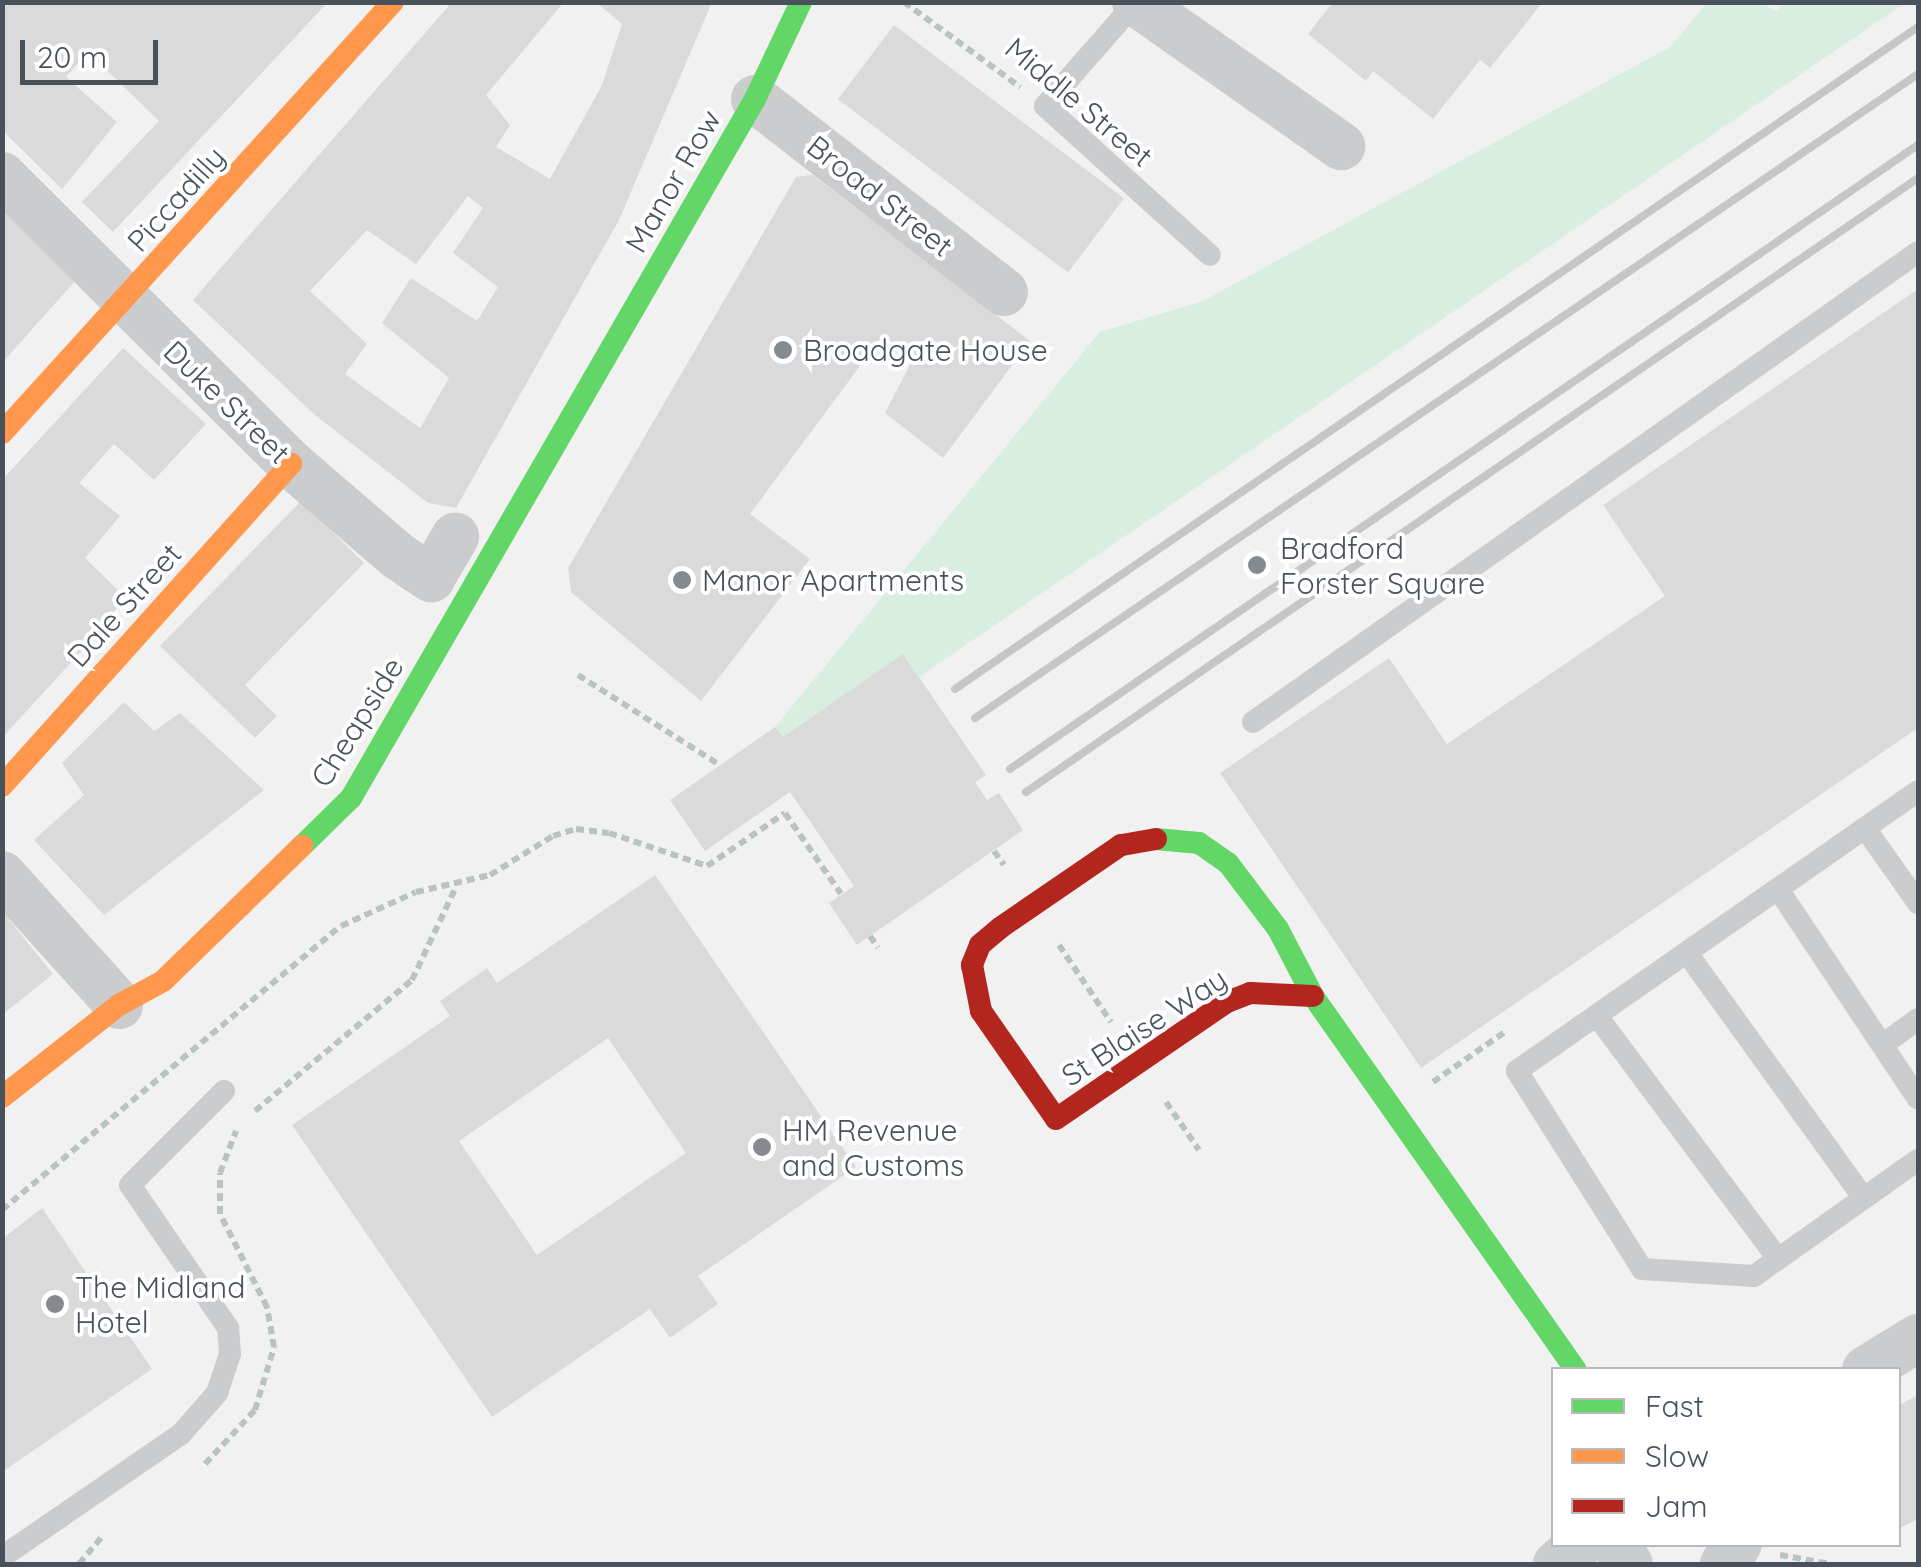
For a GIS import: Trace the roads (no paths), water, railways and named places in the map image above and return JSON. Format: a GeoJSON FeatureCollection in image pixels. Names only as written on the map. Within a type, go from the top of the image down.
{"type":"FeatureCollection","features":[{"type":"Feature","properties":{"kind":"street","name":"Piccadilly"},"geometry":{"type":"LineString","coordinates":[[2,433],[393,2]]}},
{"type":"Feature","properties":{"kind":"street","name":"Manor Row"},"geometry":{"type":"LineString","coordinates":[[589,385],[755,99],[801,2]]}},
{"type":"Feature","properties":{"kind":"street"},"geometry":{"type":"LineString","coordinates":[[1136,2],[1341,146]]}},
{"type":"Feature","properties":{"kind":"street","name":"Broad Street"},"geometry":{"type":"LineString","coordinates":[[755,99],[1004,292]]}},
{"type":"Feature","properties":{"kind":"street","name":"Duke Street"},"geometry":{"type":"LineString","coordinates":[[2,176],[124,302],[291,464],[398,556],[431,578],[455,537]]}},
{"type":"Feature","properties":{"kind":"street","name":"Cheapside"},"geometry":{"type":"LineString","coordinates":[[2,1097],[118,1004],[163,982],[351,798],[589,385]]}},
{"type":"Feature","properties":{"kind":"street","name":"Dale Street"},"geometry":{"type":"LineString","coordinates":[[2,786],[291,464]]}},
{"type":"Feature","properties":{"kind":"street","name":"St Blaise Way"},"geometry":{"type":"LineString","coordinates":[[1313,996],[1250,993],[1227,1002],[1056,1119],[981,1010],[972,965],[980,945],[1120,845],[1149,837],[1199,843],[1228,863],[1278,929],[1313,996],[1574,1367]]}},
{"type":"Feature","properties":{"kind":"street"},"geometry":{"type":"LineString","coordinates":[[2,875],[118,1004]]}},
{"type":"Feature","properties":{"kind":"street"},"geometry":{"type":"LineString","coordinates":[[1871,1367],[1918,1338]]}},
{"type":"Feature","properties":{"kind":"street"},"geometry":{"type":"LineString","coordinates":[[1556,1564],[1576,1547]]}},
{"type":"Feature","properties":{"kind":"lane","name":"Middle Street"},"geometry":{"type":"LineString","coordinates":[[1136,2],[1046,106],[1210,255]]}},
{"type":"Feature","properties":{"kind":"lane"},"geometry":{"type":"LineString","coordinates":[[1254,722],[1918,252]]}},
{"type":"Feature","properties":{"kind":"lane"},"geometry":{"type":"LineString","coordinates":[[1918,790],[1517,1071],[1642,1269],[1754,1276],[1918,1160]]}},
{"type":"Feature","properties":{"kind":"lane"},"geometry":{"type":"LineString","coordinates":[[1866,828],[1918,903]]}},
{"type":"Feature","properties":{"kind":"lane"},"geometry":{"type":"LineString","coordinates":[[1778,889],[1885,1043],[1918,1098]]}},
{"type":"Feature","properties":{"kind":"lane"},"geometry":{"type":"LineString","coordinates":[[1687,952],[1864,1198]]}},
{"type":"Feature","properties":{"kind":"lane"},"geometry":{"type":"LineString","coordinates":[[1597,1016],[1778,1260]]}},
{"type":"Feature","properties":{"kind":"lane"},"geometry":{"type":"LineString","coordinates":[[1885,1043],[1918,1020]]}},
{"type":"Feature","properties":{"kind":"lane"},"geometry":{"type":"LineString","coordinates":[[2,1557],[181,1434],[217,1394],[230,1354],[228,1328],[130,1185],[224,1092]]}},
{"type":"Feature","properties":{"kind":"railway"},"geometry":{"type":"LineString","coordinates":[[955,689],[1918,27]]}},
{"type":"Feature","properties":{"kind":"railway"},"geometry":{"type":"LineString","coordinates":[[975,718],[1918,74]]}},
{"type":"Feature","properties":{"kind":"railway"},"geometry":{"type":"LineString","coordinates":[[1010,769],[1918,145]]}},
{"type":"Feature","properties":{"kind":"railway"},"geometry":{"type":"LineString","coordinates":[[1026,792],[1918,178]]}},
{"type":"Feature","properties":{"kind":"place","name":"Broadgate House"},"geometry":{"type":"Point","coordinates":[783,350]}},
{"type":"Feature","properties":{"kind":"place","name":"Bradford Forster Square"},"geometry":{"type":"Point","coordinates":[1257,565]}},
{"type":"Feature","properties":{"kind":"place","name":"Manor Apartments"},"geometry":{"type":"Point","coordinates":[682,580]}},
{"type":"Feature","properties":{"kind":"place","name":"HM Revenue and Customs"},"geometry":{"type":"Point","coordinates":[762,1147]}},
{"type":"Feature","properties":{"kind":"place","name":"The Midland Hotel"},"geometry":{"type":"Point","coordinates":[55,1304]}}]}
